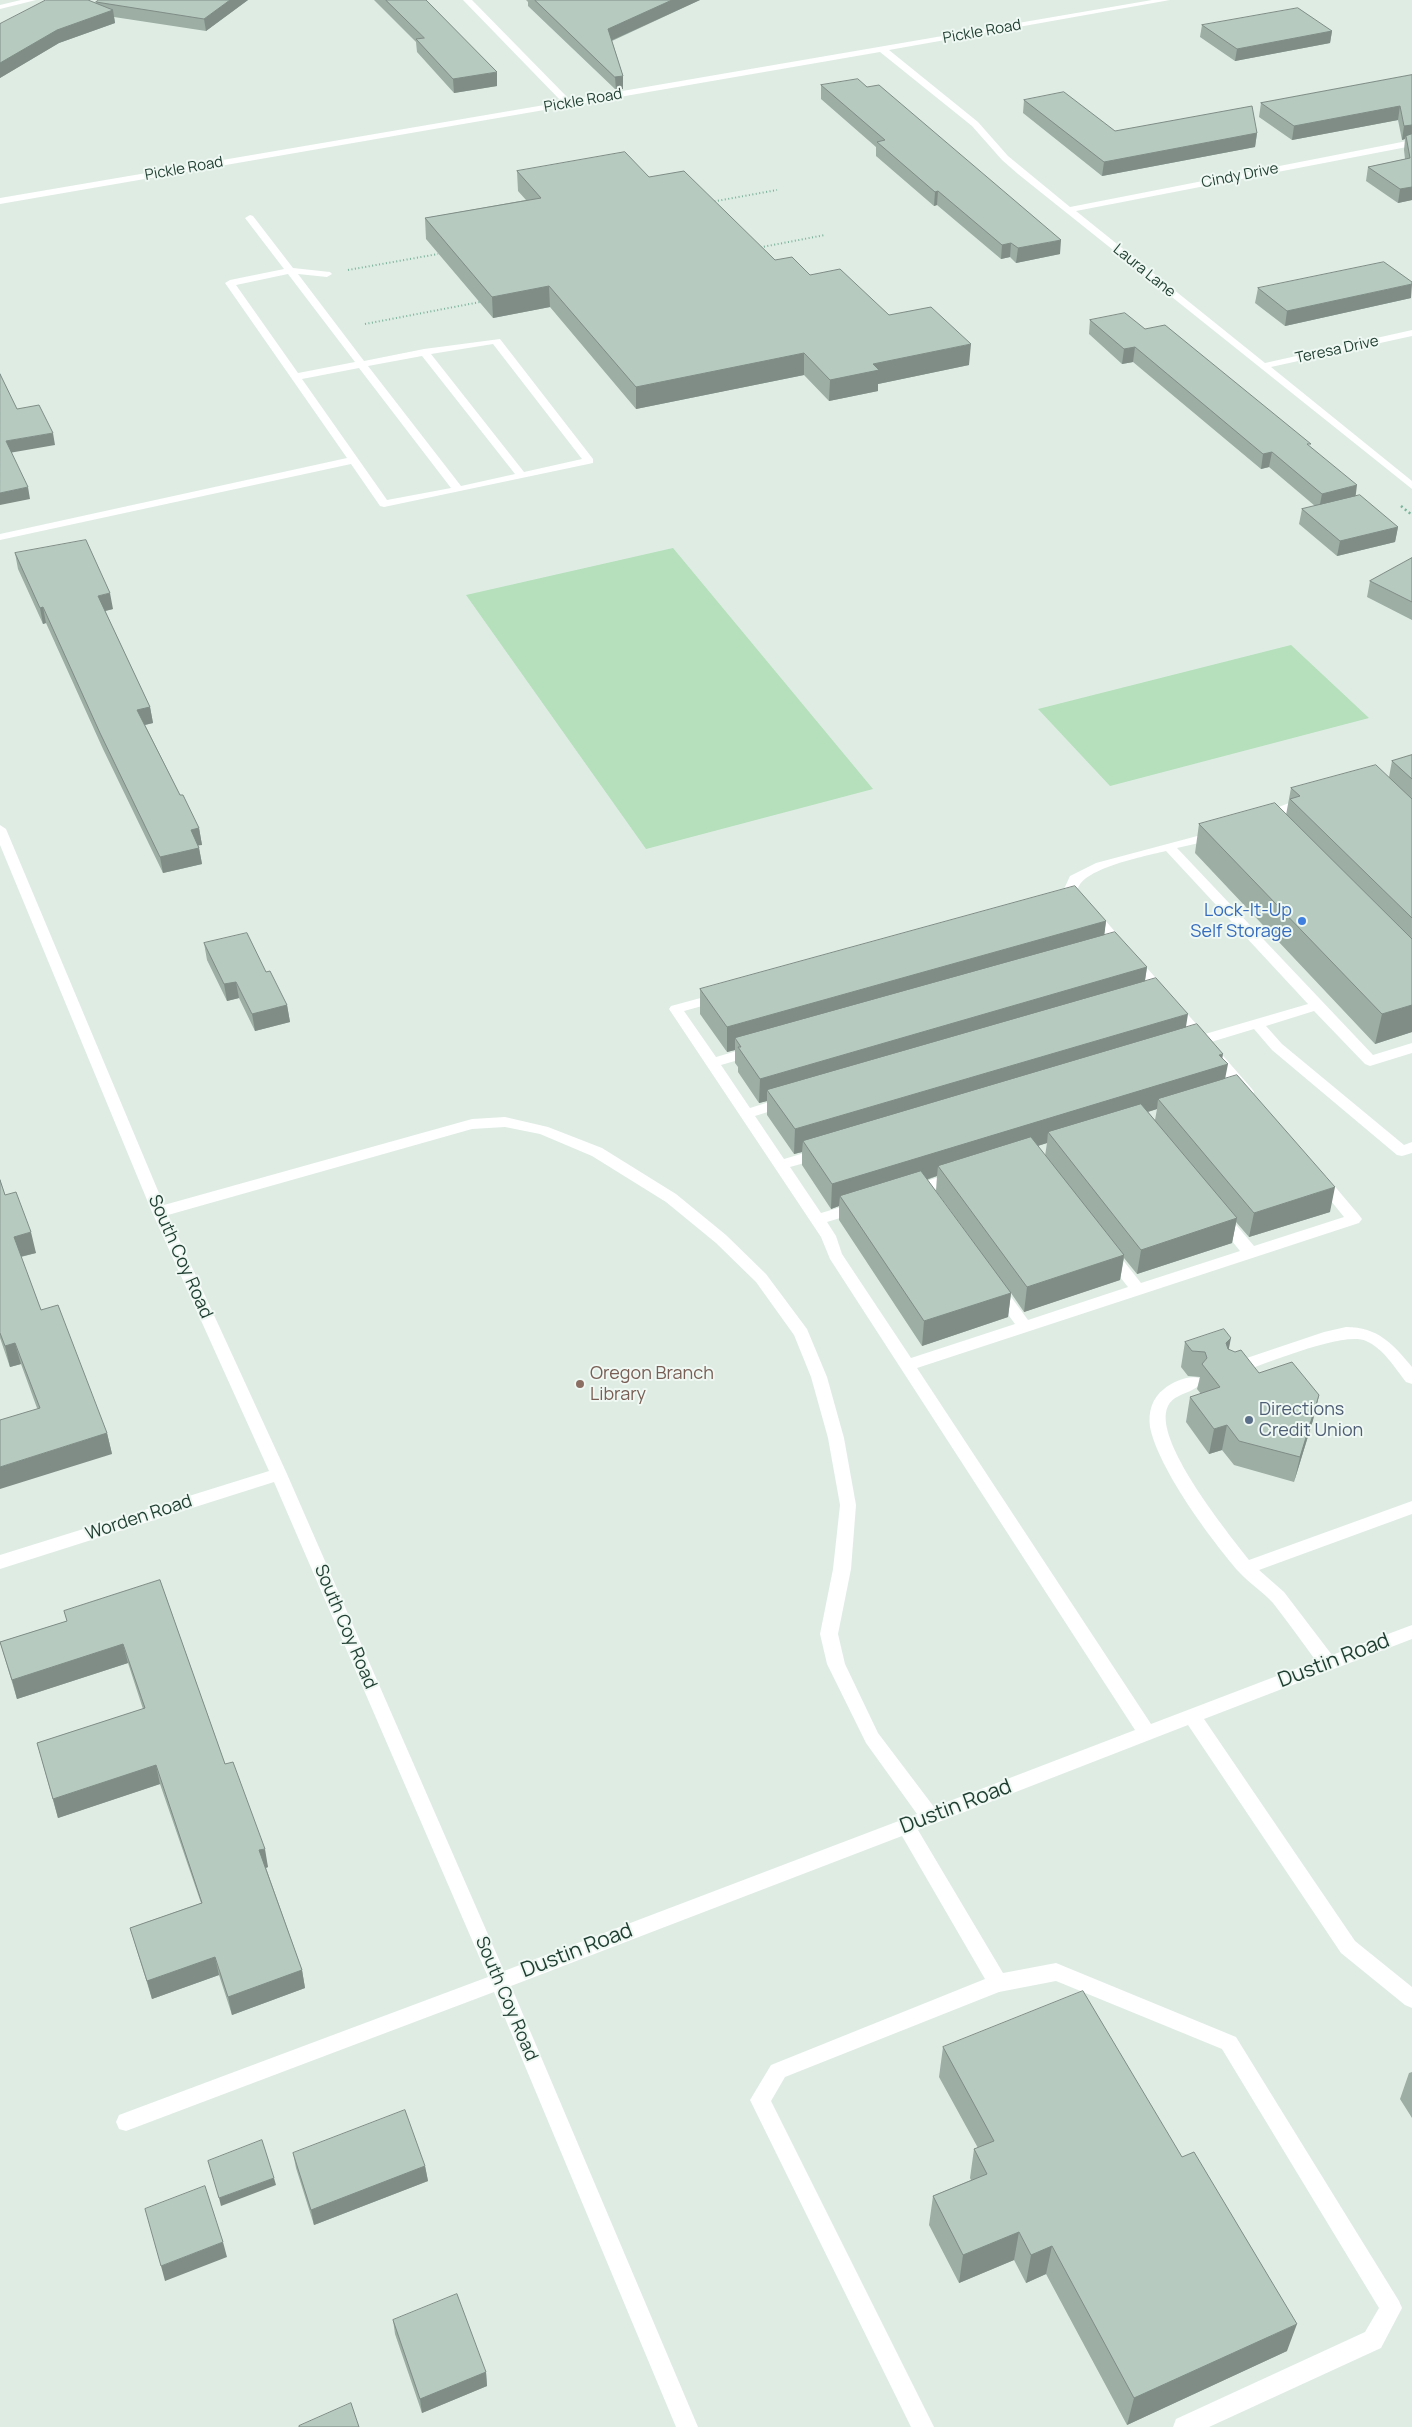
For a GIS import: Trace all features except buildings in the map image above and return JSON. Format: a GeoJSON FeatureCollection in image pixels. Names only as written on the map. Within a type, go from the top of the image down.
{"type":"FeatureCollection","features":[{"type":"Feature","properties":{"kind":"street"},"geometry":{"type":"LineString","coordinates":[[0,7],[32,0]]}},
{"type":"Feature","properties":{"kind":"street"},"geometry":{"type":"LineString","coordinates":[[467,0],[568,103]]}},
{"type":"Feature","properties":{"kind":"street","name":"Pickle Road"},"geometry":{"type":"LineString","coordinates":[[0,201],[1166,0]]}},
{"type":"Feature","properties":{"kind":"street","name":"Laura Lane"},"geometry":{"type":"LineString","coordinates":[[882,49],[975,124],[1005,158],[1068,210],[1412,486]]}},
{"type":"Feature","properties":{"kind":"street","name":"Cindy Drive"},"geometry":{"type":"LineString","coordinates":[[1068,210],[1412,143]]}},
{"type":"Feature","properties":{"kind":"street"},"geometry":{"type":"LineString","coordinates":[[250,218],[458,490]]}},
{"type":"Feature","properties":{"kind":"street"},"geometry":{"type":"LineString","coordinates":[[295,377],[424,352],[496,341],[589,460],[458,490],[384,504],[295,377],[230,283],[291,272],[327,274]]}},
{"type":"Feature","properties":{"kind":"street","name":"Teresa Drive"},"geometry":{"type":"LineString","coordinates":[[1263,366],[1412,333]]}},
{"type":"Feature","properties":{"kind":"street"},"geometry":{"type":"LineString","coordinates":[[424,352],[522,476]]}},
{"type":"Feature","properties":{"kind":"street"},"geometry":{"type":"LineString","coordinates":[[0,537],[353,460]]}},
{"type":"Feature","properties":{"kind":"street"},"geometry":{"type":"LineString","coordinates":[[1250,823],[1268,821],[1299,802],[1319,796]]}},
{"type":"Feature","properties":{"kind":"street","name":"South Coy Road"},"geometry":{"type":"LineString","coordinates":[[0,829],[159,1212],[279,1474],[499,1981],[687,2427]]}},
{"type":"Feature","properties":{"kind":"street"},"geometry":{"type":"LineString","coordinates":[[1228,831],[1102,865],[1074,880],[1071,889],[1257,1104]]}},
{"type":"Feature","properties":{"kind":"street"},"geometry":{"type":"LineString","coordinates":[[1169,847],[1370,1061],[1412,1048]]}},
{"type":"Feature","properties":{"kind":"street"},"geometry":{"type":"LineString","coordinates":[[1058,903],[1077,897]]}},
{"type":"Feature","properties":{"kind":"street"},"geometry":{"type":"LineString","coordinates":[[1102,952],[1121,947]]}},
{"type":"Feature","properties":{"kind":"street"},"geometry":{"type":"LineString","coordinates":[[733,993],[676,1009],[828,1236],[836,1256],[1146,1733]]}},
{"type":"Feature","properties":{"kind":"street"},"geometry":{"type":"LineString","coordinates":[[1142,998],[1161,993]]}},
{"type":"Feature","properties":{"kind":"street"},"geometry":{"type":"LineString","coordinates":[[1184,1046],[1317,1006]]}},
{"type":"Feature","properties":{"kind":"street"},"geometry":{"type":"LineString","coordinates":[[1257,1024],[1277,1047],[1402,1150],[1412,1148]]}},
{"type":"Feature","properties":{"kind":"street"},"geometry":{"type":"LineString","coordinates":[[712,1063],[769,1047]]}},
{"type":"Feature","properties":{"kind":"street"},"geometry":{"type":"LineString","coordinates":[[1226,1094],[1244,1089]]}},
{"type":"Feature","properties":{"kind":"street"},"geometry":{"type":"LineString","coordinates":[[746,1114],[803,1097]]}},
{"type":"Feature","properties":{"kind":"street"},"geometry":{"type":"LineString","coordinates":[[159,1212],[472,1124],[505,1122],[543,1130],[597,1152],[671,1198],[721,1239],[762,1278],[801,1333],[818,1377],[836,1438],[848,1505],[842,1569],[829,1634],[836,1664],[872,1738],[930,1817]]}},
{"type":"Feature","properties":{"kind":"street"},"geometry":{"type":"LineString","coordinates":[[781,1165],[839,1148]]}},
{"type":"Feature","properties":{"kind":"street"},"geometry":{"type":"LineString","coordinates":[[908,1366],[1354,1219],[1308,1165]]}},
{"type":"Feature","properties":{"kind":"street"},"geometry":{"type":"LineString","coordinates":[[897,1195],[968,1173]]}},
{"type":"Feature","properties":{"kind":"street"},"geometry":{"type":"LineString","coordinates":[[923,1187],[934,1203]]}},
{"type":"Feature","properties":{"kind":"street"},"geometry":{"type":"LineString","coordinates":[[817,1220],[870,1204]]}},
{"type":"Feature","properties":{"kind":"street"},"geometry":{"type":"LineString","coordinates":[[1214,1209],[1251,1253]]}},
{"type":"Feature","properties":{"kind":"street"},"geometry":{"type":"LineString","coordinates":[[1103,1245],[1138,1290]]}},
{"type":"Feature","properties":{"kind":"street"},"geometry":{"type":"LineString","coordinates":[[991,1281],[1025,1327]]}},
{"type":"Feature","properties":{"kind":"street"},"geometry":{"type":"LineString","coordinates":[[1232,1369],[1344,1332],[1360,1331],[1375,1336],[1412,1378]]}},
{"type":"Feature","properties":{"kind":"street"},"geometry":{"type":"LineString","coordinates":[[1192,1382],[1175,1388],[1165,1396],[1158,1409],[1157,1425],[1162,1441],[1193,1496],[1246,1568],[1278,1597],[1328,1664]]}},
{"type":"Feature","properties":{"kind":"street","name":"Worden Road"},"geometry":{"type":"LineString","coordinates":[[0,1562],[279,1474]]}},
{"type":"Feature","properties":{"kind":"street"},"geometry":{"type":"LineString","coordinates":[[1246,1568],[1412,1507]]}},
{"type":"Feature","properties":{"kind":"street","name":"Dustin Road"},"geometry":{"type":"LineString","coordinates":[[126,2122],[1412,1632]]}},
{"type":"Feature","properties":{"kind":"street"},"geometry":{"type":"LineString","coordinates":[[1192,1716],[1348,1947],[1412,2000]]}},
{"type":"Feature","properties":{"kind":"street"},"geometry":{"type":"LineString","coordinates":[[906,1826],[998,1983]]}},
{"type":"Feature","properties":{"kind":"street"},"geometry":{"type":"LineString","coordinates":[[923,2427],[760,2100],[778,2071],[998,1983],[1056,1972],[1229,2043],[1391,2308],[1373,2340],[1184,2427]]}},
{"type":"Feature","properties":{"kind":"path"},"geometry":{"type":"LineString","coordinates":[[706,203],[777,190]]}},
{"type":"Feature","properties":{"kind":"path"},"geometry":{"type":"LineString","coordinates":[[753,248],[825,235]]}},
{"type":"Feature","properties":{"kind":"path"},"geometry":{"type":"LineString","coordinates":[[327,274],[438,254]]}},
{"type":"Feature","properties":{"kind":"path"},"geometry":{"type":"LineString","coordinates":[[365,324],[480,302]]}},
{"type":"Feature","properties":{"kind":"green space"},"geometry":{"type":"Polygon","coordinates":[[[673,548],[873,789],[646,849],[466,595],[673,548]]]}},
{"type":"Feature","properties":{"kind":"green space"},"geometry":{"type":"Polygon","coordinates":[[[1291,645],[1369,718],[1110,786],[1038,709],[1291,645]]]}},
{"type":"Feature","properties":{"kind":"place","name":"Lock-It-Up Self Storage"},"geometry":{"type":"Point","coordinates":[1302,921]}},
{"type":"Feature","properties":{"kind":"place","name":"Oregon Branch Library"},"geometry":{"type":"Point","coordinates":[580,1384]}},
{"type":"Feature","properties":{"kind":"place","name":"Directions Credit Union"},"geometry":{"type":"Point","coordinates":[1249,1420]}}]}
